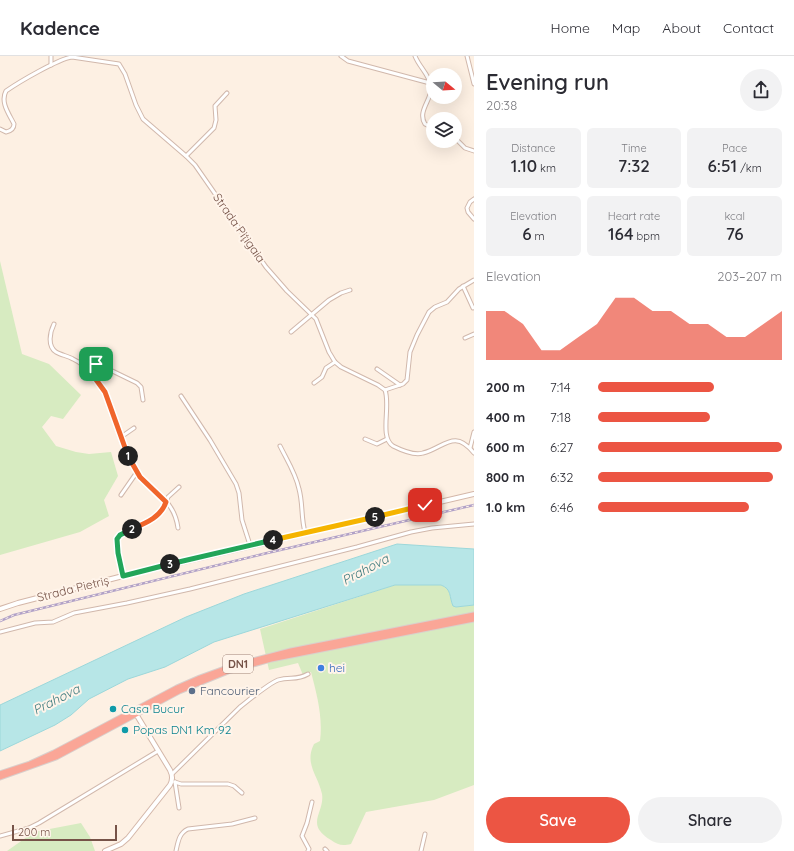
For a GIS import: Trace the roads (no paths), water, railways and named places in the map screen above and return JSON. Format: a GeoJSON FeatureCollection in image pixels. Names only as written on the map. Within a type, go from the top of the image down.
{"type":"FeatureCollection","features":[{"type":"Feature","properties":{"kind":"highway","name":"DN1"},"geometry":{"type":"LineString","coordinates":[[0,774],[48,756],[80,741],[177,688],[233,666],[284,652],[474,615]]}},
{"type":"Feature","properties":{"kind":"highway","name":"DN1"},"geometry":{"type":"LineString","coordinates":[[0,777],[56,757],[192,685],[243,667],[271,659],[474,619]]}},
{"type":"Feature","properties":{"kind":"main road","name":"Strada Pietriș"},"geometry":{"type":"LineString","coordinates":[[0,609],[123,576],[250,545],[474,494]]}},
{"type":"Feature","properties":{"kind":"main road"},"geometry":{"type":"LineString","coordinates":[[105,851],[121,844],[128,838],[170,785],[173,778],[136,714]]}},
{"type":"Feature","properties":{"kind":"street"},"geometry":{"type":"LineString","coordinates":[[51,56],[51,65]]}},
{"type":"Feature","properties":{"kind":"street"},"geometry":{"type":"LineString","coordinates":[[341,56],[348,61],[426,82]]}},
{"type":"Feature","properties":{"kind":"street"},"geometry":{"type":"LineString","coordinates":[[415,56],[417,62],[426,75]]}},
{"type":"Feature","properties":{"kind":"street"},"geometry":{"type":"LineString","coordinates":[[467,56],[474,84]]}},
{"type":"Feature","properties":{"kind":"street","name":"Strada Pițigaia"},"geometry":{"type":"LineString","coordinates":[[0,129],[4,132],[9,132],[14,124],[3,102],[4,94],[12,87],[51,65],[72,57],[119,64],[125,74],[136,105],[143,119],[186,156],[200,172],[266,268],[287,291],[312,314],[320,326],[329,352],[335,362]]}},
{"type":"Feature","properties":{"kind":"street"},"geometry":{"type":"LineString","coordinates":[[186,156],[214,128],[216,120],[215,106],[227,93]]}},
{"type":"Feature","properties":{"kind":"street"},"geometry":{"type":"LineString","coordinates":[[426,104],[422,116],[426,124]]}},
{"type":"Feature","properties":{"kind":"street"},"geometry":{"type":"LineString","coordinates":[[462,145],[465,148],[474,151]]}},
{"type":"Feature","properties":{"kind":"street"},"geometry":{"type":"LineString","coordinates":[[474,199],[466,208],[474,219]]}},
{"type":"Feature","properties":{"kind":"street"},"geometry":{"type":"LineString","coordinates":[[385,390],[400,385],[407,380],[410,352],[429,312],[435,307],[447,302],[463,286],[474,280]]}},
{"type":"Feature","properties":{"kind":"street"},"geometry":{"type":"LineString","coordinates":[[463,286],[473,308]]}},
{"type":"Feature","properties":{"kind":"street"},"geometry":{"type":"LineString","coordinates":[[291,332],[329,300],[350,290]]}},
{"type":"Feature","properties":{"kind":"street"},"geometry":{"type":"LineString","coordinates":[[54,324],[50,337],[53,349],[76,361],[89,370],[105,392],[131,462],[137,472],[150,487],[166,502],[173,512],[178,528]]}},
{"type":"Feature","properties":{"kind":"street"},"geometry":{"type":"LineString","coordinates":[[465,338],[474,334]]}},
{"type":"Feature","properties":{"kind":"street"},"geometry":{"type":"LineString","coordinates":[[314,383],[322,377],[326,368],[335,362],[385,390],[388,405],[386,431],[387,439],[392,445],[414,454],[423,453],[452,440],[460,441],[474,453]]}},
{"type":"Feature","properties":{"kind":"street"},"geometry":{"type":"LineString","coordinates":[[89,370],[98,364],[137,383],[141,387],[143,400]]}},
{"type":"Feature","properties":{"kind":"street"},"geometry":{"type":"LineString","coordinates":[[377,370],[400,385]]}},
{"type":"Feature","properties":{"kind":"street"},"geometry":{"type":"LineString","coordinates":[[181,396],[210,440],[236,484],[239,493],[242,520],[250,545]]}},
{"type":"Feature","properties":{"kind":"street"},"geometry":{"type":"LineString","coordinates":[[121,437],[134,428]]}},
{"type":"Feature","properties":{"kind":"street"},"geometry":{"type":"LineString","coordinates":[[470,448],[474,432]]}},
{"type":"Feature","properties":{"kind":"street"},"geometry":{"type":"LineString","coordinates":[[365,439],[377,444],[387,439]]}},
{"type":"Feature","properties":{"kind":"street"},"geometry":{"type":"LineString","coordinates":[[280,446],[299,489],[305,532]]}},
{"type":"Feature","properties":{"kind":"street"},"geometry":{"type":"LineString","coordinates":[[121,495],[137,472]]}},
{"type":"Feature","properties":{"kind":"street"},"geometry":{"type":"LineString","coordinates":[[123,576],[117,542],[118,536],[153,519],[164,508],[168,497],[178,487]]}},
{"type":"Feature","properties":{"kind":"street"},"geometry":{"type":"LineString","coordinates":[[0,632],[35,623],[53,622],[74,613],[127,604],[190,589],[411,532],[432,528],[474,524]]}},
{"type":"Feature","properties":{"kind":"street"},"geometry":{"type":"LineString","coordinates":[[173,778],[240,707],[276,681],[283,679],[299,679],[308,674]]}},
{"type":"Feature","properties":{"kind":"street"},"geometry":{"type":"LineString","coordinates":[[0,836],[33,826],[158,751]]}},
{"type":"Feature","properties":{"kind":"street"},"geometry":{"type":"LineString","coordinates":[[173,778],[181,784],[228,784],[234,786],[242,792]]}},
{"type":"Feature","properties":{"kind":"street"},"geometry":{"type":"LineString","coordinates":[[173,778],[179,808]]}},
{"type":"Feature","properties":{"kind":"street"},"geometry":{"type":"LineString","coordinates":[[308,851],[309,849],[302,836],[312,802]]}},
{"type":"Feature","properties":{"kind":"street"},"geometry":{"type":"LineString","coordinates":[[176,851],[180,836],[188,829],[232,824],[255,818]]}},
{"type":"Feature","properties":{"kind":"street"},"geometry":{"type":"LineString","coordinates":[[421,851],[425,834]]}},
{"type":"Feature","properties":{"kind":"water","name":"Prahova"},"geometry":{"type":"Polygon","coordinates":[[[397,544],[474,549],[474,605],[453,606],[449,591],[441,585],[395,585],[214,642],[165,667],[128,679],[89,699],[71,715],[55,725],[0,751],[0,705],[186,617],[244,594],[397,544]]]}},
{"type":"Feature","properties":{"kind":"railway"},"geometry":{"type":"LineString","coordinates":[[0,621],[14,615],[263,554],[474,505]]}},
{"type":"Feature","properties":{"kind":"place","name":"hei"},"geometry":{"type":"Point","coordinates":[321,668]}},
{"type":"Feature","properties":{"kind":"place","name":"Fancourier"},"geometry":{"type":"Point","coordinates":[192,691]}},
{"type":"Feature","properties":{"kind":"place","name":"Casa Bucur"},"geometry":{"type":"Point","coordinates":[113,709]}},
{"type":"Feature","properties":{"kind":"place","name":"Popas DN1 Km 92"},"geometry":{"type":"Point","coordinates":[125,730]}}]}
